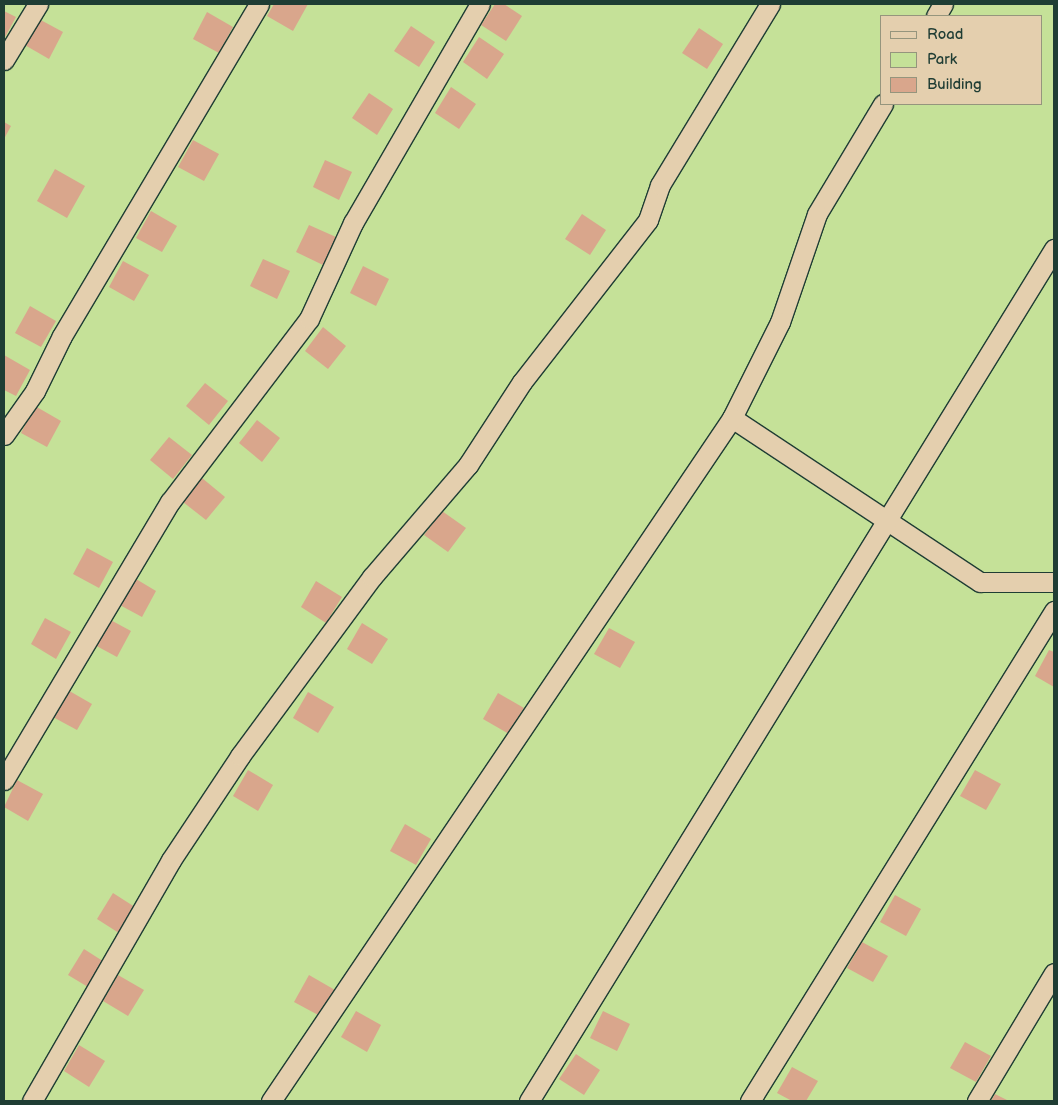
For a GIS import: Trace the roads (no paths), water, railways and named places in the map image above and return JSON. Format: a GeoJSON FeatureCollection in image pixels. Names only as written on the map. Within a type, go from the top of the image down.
{"type":"FeatureCollection","features":[{"type":"Feature","properties":{"kind":"street"},"geometry":{"type":"LineString","coordinates":[[4,60],[38,4]]}},
{"type":"Feature","properties":{"kind":"street"},"geometry":{"type":"LineString","coordinates":[[4,435],[35,391],[62,336],[259,4]]}},
{"type":"Feature","properties":{"kind":"street"},"geometry":{"type":"LineString","coordinates":[[4,780],[170,502],[309,319],[353,223],[480,4]]}},
{"type":"Feature","properties":{"kind":"street"},"geometry":{"type":"LineString","coordinates":[[32,1101],[172,860],[240,756],[372,577],[468,465],[522,382],[648,220],[660,185],[770,4]]}},
{"type":"Feature","properties":{"kind":"street"},"geometry":{"type":"LineString","coordinates":[[937,15],[943,4]]}},
{"type":"Feature","properties":{"kind":"street"},"geometry":{"type":"LineString","coordinates":[[271,1101],[732,418],[780,322],[817,214],[882,105]]}},
{"type":"Feature","properties":{"kind":"street"},"geometry":{"type":"LineString","coordinates":[[530,1101],[1054,249]]}},
{"type":"Feature","properties":{"kind":"street"},"geometry":{"type":"LineString","coordinates":[[732,418],[885,522],[980,582],[1054,582]]}},
{"type":"Feature","properties":{"kind":"street"},"geometry":{"type":"LineString","coordinates":[[750,1101],[1054,612]]}},
{"type":"Feature","properties":{"kind":"street"},"geometry":{"type":"LineString","coordinates":[[977,1101],[1054,973]]}}]}
